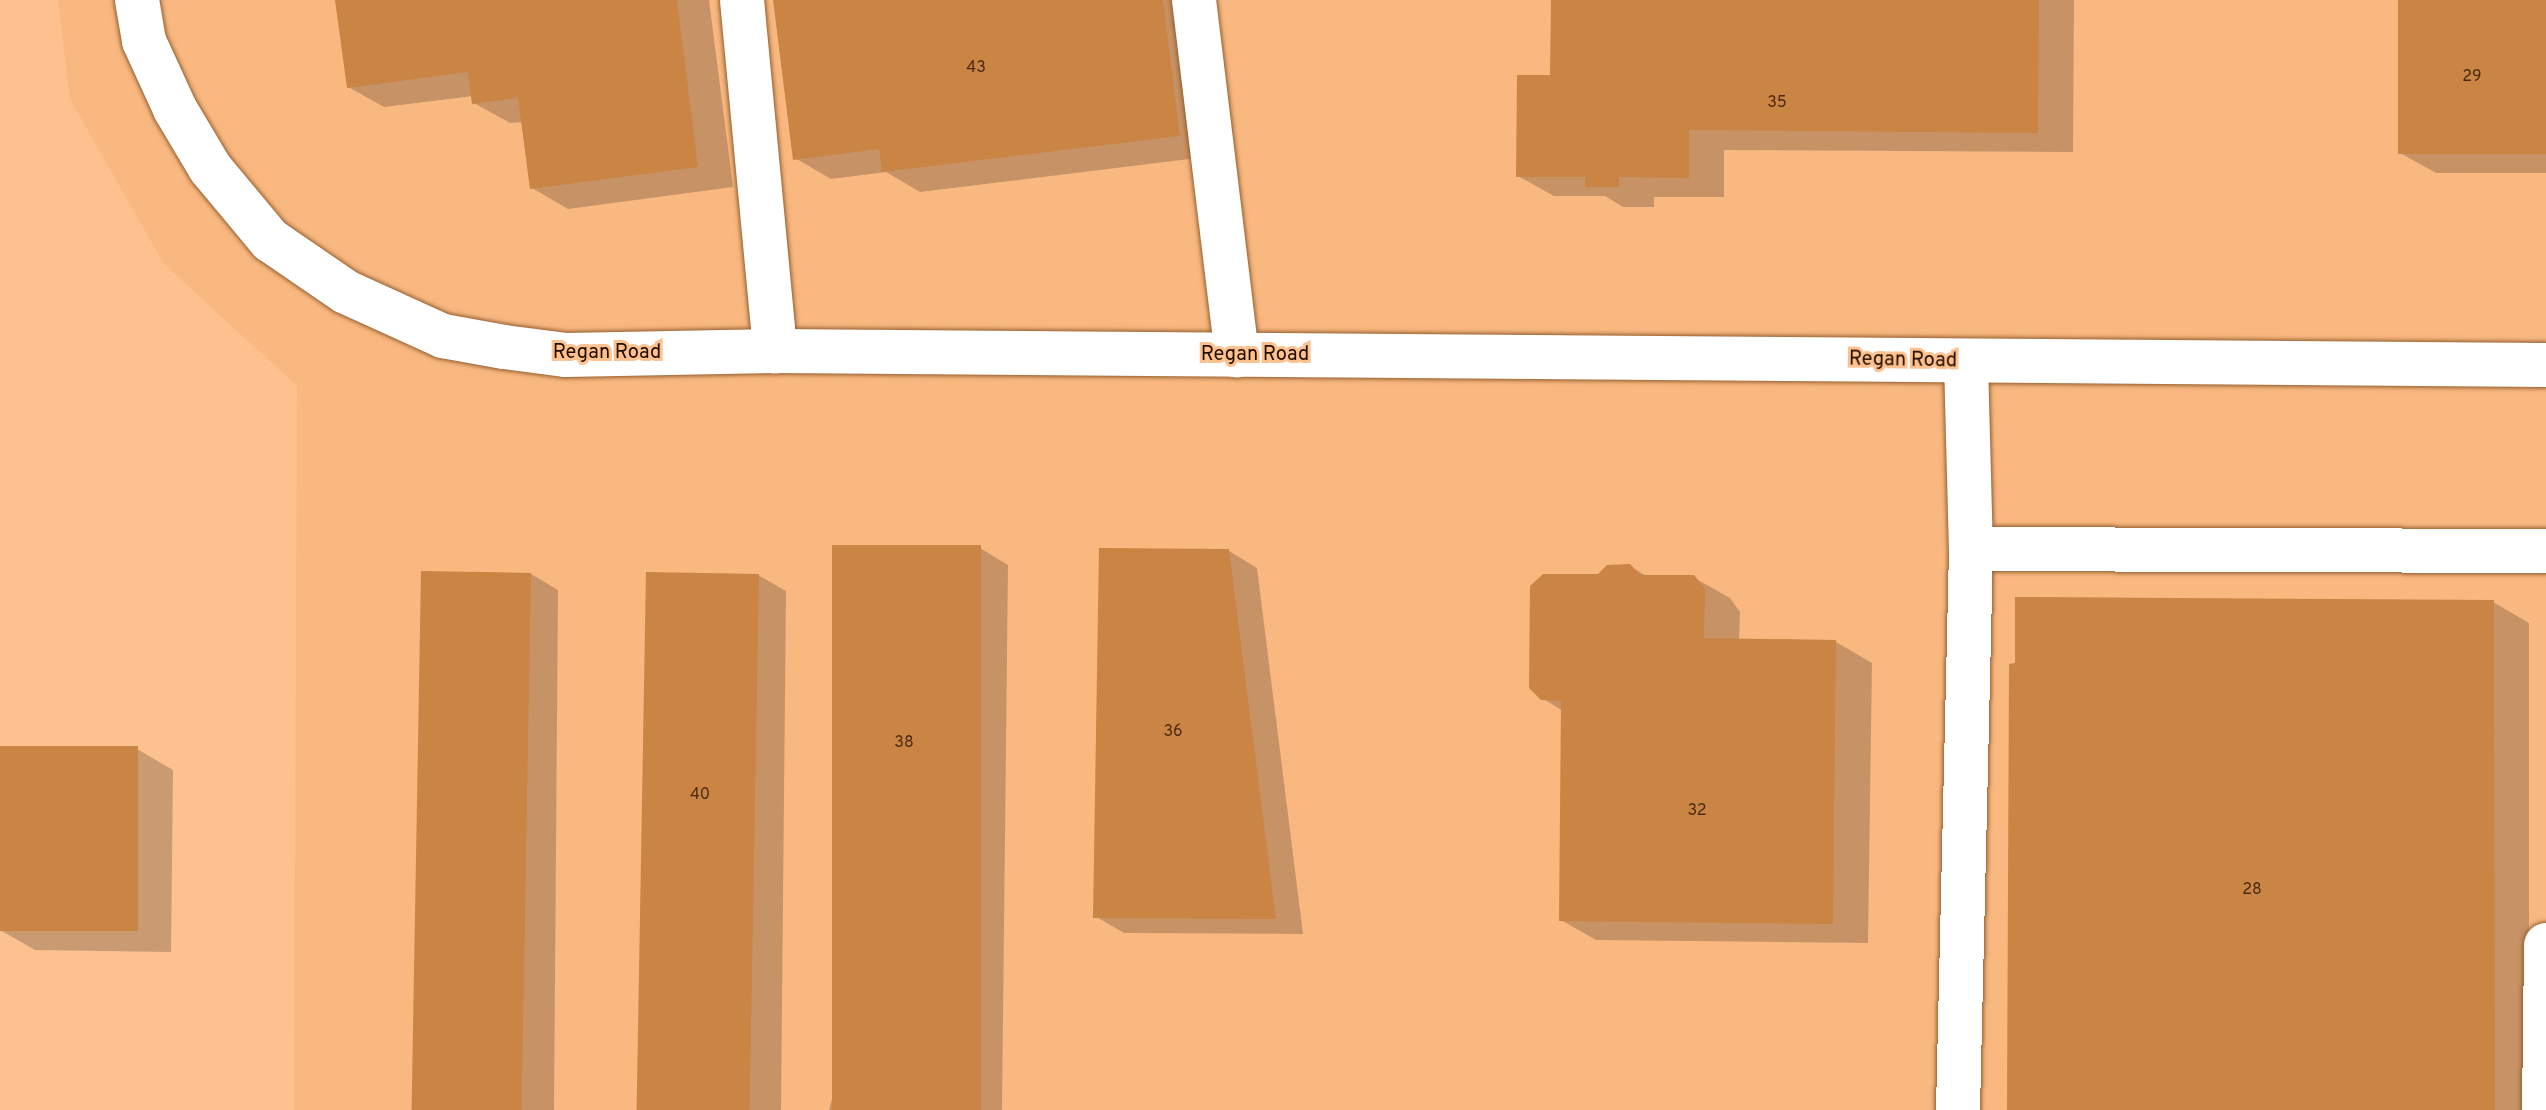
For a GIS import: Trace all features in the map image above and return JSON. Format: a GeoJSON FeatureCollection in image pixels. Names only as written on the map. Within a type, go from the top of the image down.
{"type":"FeatureCollection","features":[{"type":"Feature","properties":{"kind":"street","name":"Regan Road"},"geometry":{"type":"LineString","coordinates":[[137,0],[144,41],[175,109],[210,168],[270,240],[346,292],[443,336],[504,347],[566,355],[775,351],[2546,365]]}},
{"type":"Feature","properties":{"kind":"street"},"geometry":{"type":"LineString","coordinates":[[742,0],[775,351]]}},
{"type":"Feature","properties":{"kind":"street"},"geometry":{"type":"LineString","coordinates":[[1194,0],[1237,355]]}},
{"type":"Feature","properties":{"kind":"street"},"geometry":{"type":"LineString","coordinates":[[1958,1110],[1971,549],[1966,362]]}},
{"type":"Feature","properties":{"kind":"street"},"geometry":{"type":"LineString","coordinates":[[1971,549],[2546,551]]}},
{"type":"Feature","properties":{"kind":"street"},"geometry":{"type":"LineString","coordinates":[[2544,1110],[2546,945]]}},
{"type":"Feature","properties":{"kind":"shaded area"},"geometry":{"type":"Polygon","coordinates":[[[58,0],[2546,0],[2546,1110],[294,1110],[297,386],[164,264],[70,99],[58,0]]]}},
{"type":"Feature","properties":{"kind":"building"},"geometry":{"type":"Polygon","coordinates":[[[335,0],[677,0],[698,167],[530,189],[518,98],[472,104],[468,72],[347,88],[335,0]]]}},
{"type":"Feature","properties":{"kind":"building"},"geometry":{"type":"Polygon","coordinates":[[[773,0],[1163,0],[1180,136],[882,172],[879,149],[793,160],[773,0]]]}},
{"type":"Feature","properties":{"kind":"building"},"geometry":{"type":"Polygon","coordinates":[[[1551,0],[2039,0],[2038,133],[1689,130],[1689,178],[1619,177],[1619,187],[1585,187],[1585,177],[1516,177],[1517,75],[1550,75],[1551,0]]]}},
{"type":"Feature","properties":{"kind":"building"},"geometry":{"type":"Polygon","coordinates":[[[2398,0],[2546,0],[2546,154],[2398,154],[2398,0]]]}},
{"type":"Feature","properties":{"kind":"building"},"geometry":{"type":"Polygon","coordinates":[[[832,545],[981,545],[981,1110],[832,1110],[832,545]]]}},
{"type":"Feature","properties":{"kind":"building"},"geometry":{"type":"Polygon","coordinates":[[[1099,548],[1229,549],[1276,919],[1093,918],[1099,548]]]}},
{"type":"Feature","properties":{"kind":"building"},"geometry":{"type":"Polygon","coordinates":[[[1630,564],[1640,575],[1694,575],[1705,589],[1704,638],[1836,640],[1833,924],[1559,921],[1561,701],[1541,700],[1529,688],[1530,586],[1543,574],[1598,574],[1607,565],[1630,564]]]}},
{"type":"Feature","properties":{"kind":"building"},"geometry":{"type":"Polygon","coordinates":[[[421,571],[531,573],[522,1110],[412,1110],[421,571]]]}},
{"type":"Feature","properties":{"kind":"building"},"geometry":{"type":"Polygon","coordinates":[[[646,572],[759,574],[750,1110],[637,1110],[646,572]]]}},
{"type":"Feature","properties":{"kind":"building"},"geometry":{"type":"Polygon","coordinates":[[[2015,597],[2494,600],[2495,1110],[2007,1110],[2009,664],[2015,663],[2015,597]]]}},
{"type":"Feature","properties":{"kind":"building"},"geometry":{"type":"Polygon","coordinates":[[[0,746],[138,746],[138,931],[0,931],[0,746]]]}}]}
